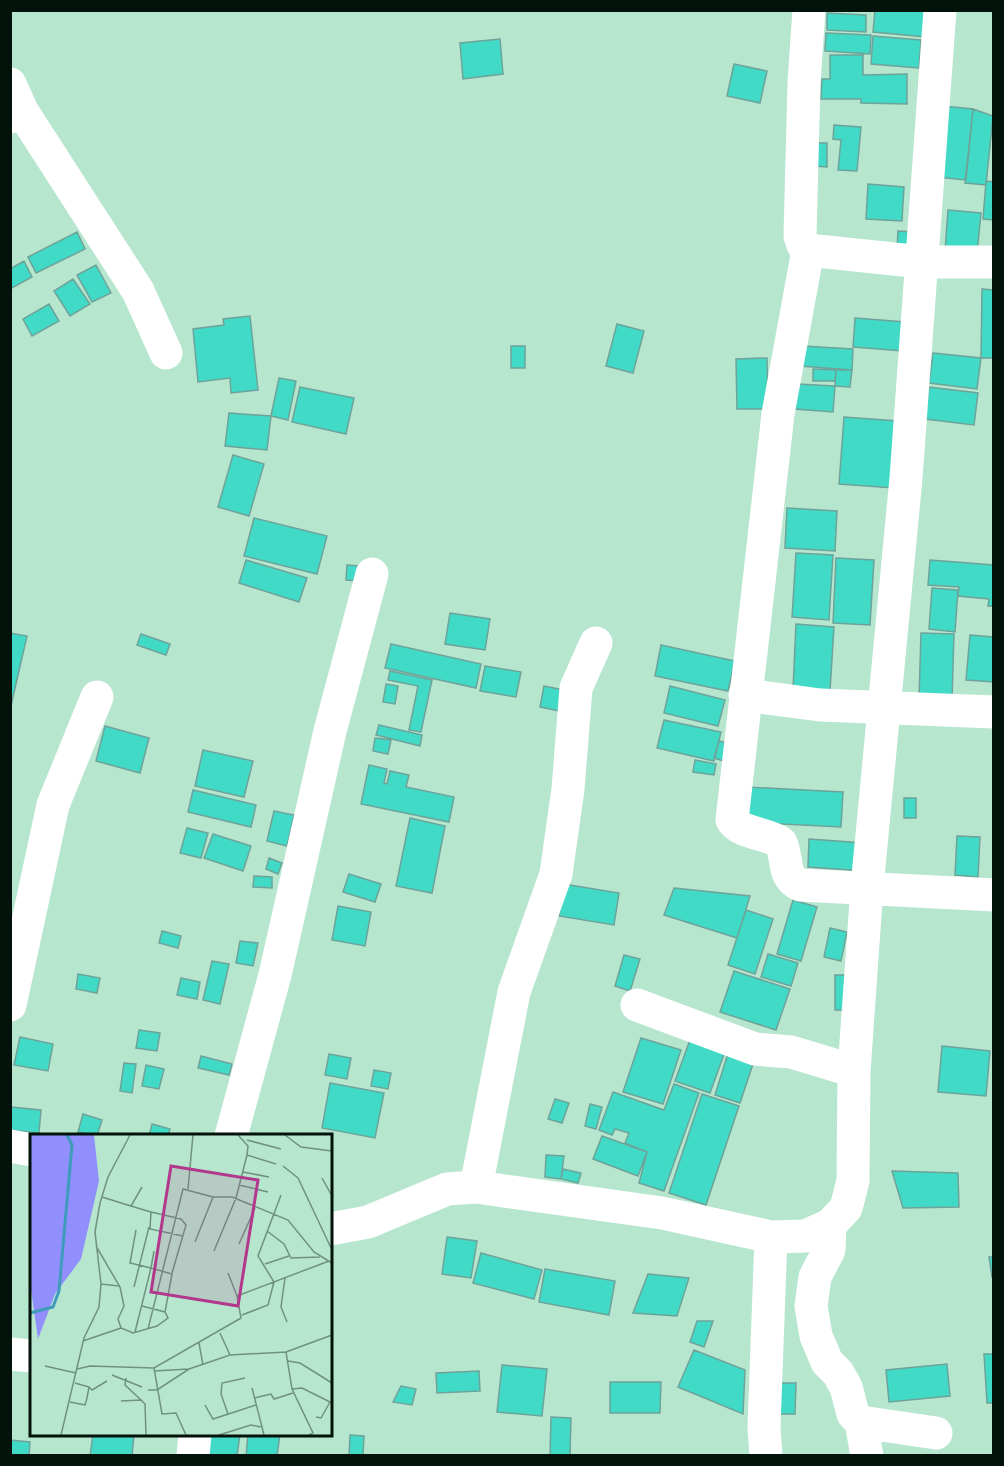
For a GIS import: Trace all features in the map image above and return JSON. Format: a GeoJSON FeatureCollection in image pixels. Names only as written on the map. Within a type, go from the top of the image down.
{"type":"FeatureCollection","features":[{"type":"Feature","properties":{"kind":"street"},"geometry":{"type":"LineString","coordinates":[[809,10],[800,236],[803,245],[808,249],[922,262],[993,262]]}},
{"type":"Feature","properties":{"kind":"street"},"geometry":{"type":"LineString","coordinates":[[332,1229],[368,1222],[447,1189],[476,1187],[662,1213],[771,1237],[805,1236],[830,1224],[846,1208],[853,1181],[854,1071],[867,887],[886,707],[940,10]]}},
{"type":"Feature","properties":{"kind":"street"},"geometry":{"type":"LineString","coordinates":[[14,104],[138,291],[166,353]]}},
{"type":"Feature","properties":{"kind":"street"},"geometry":{"type":"LineString","coordinates":[[808,249],[778,414],[732,820],[741,828],[772,836],[781,843],[787,873],[792,881],[800,885],[993,895]]}},
{"type":"Feature","properties":{"kind":"street"},"geometry":{"type":"LineString","coordinates":[[232,1134],[275,975],[330,731],[372,574]]}},
{"type":"Feature","properties":{"kind":"street"},"geometry":{"type":"LineString","coordinates":[[476,1187],[514,992],[556,874],[568,789],[576,688],[596,643]]}},
{"type":"Feature","properties":{"kind":"street"},"geometry":{"type":"LineString","coordinates":[[745,695],[820,705],[993,712]]}},
{"type":"Feature","properties":{"kind":"street"},"geometry":{"type":"LineString","coordinates":[[10,1005],[53,805],[97,697]]}},
{"type":"Feature","properties":{"kind":"street"},"geometry":{"type":"LineString","coordinates":[[637,1005],[755,1049],[791,1052],[854,1071]]}},
{"type":"Feature","properties":{"kind":"street"},"geometry":{"type":"LineString","coordinates":[[10,1146],[30,1150]]}},
{"type":"Feature","properties":{"kind":"street"},"geometry":{"type":"LineString","coordinates":[[830,1224],[829,1250],[815,1277],[811,1306],[816,1336],[827,1362],[838,1372],[846,1387],[853,1414],[861,1422],[867,1455]]}},
{"type":"Feature","properties":{"kind":"street"},"geometry":{"type":"LineString","coordinates":[[766,1455],[764,1427],[771,1237]]}},
{"type":"Feature","properties":{"kind":"street"},"geometry":{"type":"LineString","coordinates":[[768,1306],[811,1306]]}},
{"type":"Feature","properties":{"kind":"street"},"geometry":{"type":"LineString","coordinates":[[10,1354],[30,1356]]}},
{"type":"Feature","properties":{"kind":"street"},"geometry":{"type":"LineString","coordinates":[[861,1422],[936,1433]]}},
{"type":"Feature","properties":{"kind":"street"},"geometry":{"type":"LineString","coordinates":[[193,1455],[195,1436]]}},
{"type":"Feature","properties":{"kind":"building"},"geometry":{"type":"Polygon","coordinates":[[[875,10],[929,10],[926,37],[873,32],[875,10]]]}},
{"type":"Feature","properties":{"kind":"building"},"geometry":{"type":"Polygon","coordinates":[[[827,13],[866,15],[866,32],[827,30],[827,13]]]}},
{"type":"Feature","properties":{"kind":"building"},"geometry":{"type":"Polygon","coordinates":[[[826,33],[871,35],[870,54],[825,51],[826,33]]]}},
{"type":"Feature","properties":{"kind":"building"},"geometry":{"type":"Polygon","coordinates":[[[873,36],[921,40],[919,68],[871,64],[873,36]]]}},
{"type":"Feature","properties":{"kind":"building"},"geometry":{"type":"Polygon","coordinates":[[[500,39],[503,74],[463,79],[460,43],[500,39]]]}},
{"type":"Feature","properties":{"kind":"building"},"geometry":{"type":"Polygon","coordinates":[[[830,55],[863,55],[863,75],[907,74],[907,104],[861,103],[861,99],[821,99],[822,79],[830,79],[830,55]]]}},
{"type":"Feature","properties":{"kind":"building"},"geometry":{"type":"Polygon","coordinates":[[[734,64],[767,71],[760,103],[727,96],[734,64]]]}},
{"type":"Feature","properties":{"kind":"building"},"geometry":{"type":"Polygon","coordinates":[[[943,106],[973,109],[966,180],[936,177],[943,106]]]}},
{"type":"Feature","properties":{"kind":"building"},"geometry":{"type":"Polygon","coordinates":[[[973,109],[993,116],[986,185],[965,183],[973,109]]]}},
{"type":"Feature","properties":{"kind":"building"},"geometry":{"type":"Polygon","coordinates":[[[834,125],[861,127],[857,171],[838,170],[841,140],[833,139],[834,125]]]}},
{"type":"Feature","properties":{"kind":"building"},"geometry":{"type":"Polygon","coordinates":[[[814,143],[827,143],[827,167],[814,166],[814,143]]]}},
{"type":"Feature","properties":{"kind":"building"},"geometry":{"type":"Polygon","coordinates":[[[986,181],[994,182],[994,220],[983,219],[986,181]]]}},
{"type":"Feature","properties":{"kind":"building"},"geometry":{"type":"Polygon","coordinates":[[[868,184],[904,187],[902,221],[866,219],[868,184]]]}},
{"type":"Feature","properties":{"kind":"building"},"geometry":{"type":"Polygon","coordinates":[[[948,210],[981,213],[977,254],[945,251],[948,210]]]}},
{"type":"Feature","properties":{"kind":"building"},"geometry":{"type":"Polygon","coordinates":[[[898,231],[916,232],[915,250],[897,250],[898,231]]]}},
{"type":"Feature","properties":{"kind":"building"},"geometry":{"type":"Polygon","coordinates":[[[77,232],[85,249],[36,273],[28,257],[77,232]]]}},
{"type":"Feature","properties":{"kind":"building"},"geometry":{"type":"Polygon","coordinates":[[[24,261],[32,277],[10,289],[10,269],[24,261]]]}},
{"type":"Feature","properties":{"kind":"building"},"geometry":{"type":"Polygon","coordinates":[[[96,265],[111,293],[92,302],[77,275],[96,265]]]}},
{"type":"Feature","properties":{"kind":"building"},"geometry":{"type":"Polygon","coordinates":[[[73,279],[90,304],[70,316],[54,291],[73,279]]]}},
{"type":"Feature","properties":{"kind":"building"},"geometry":{"type":"Polygon","coordinates":[[[982,289],[994,290],[994,358],[981,358],[982,289]]]}},
{"type":"Feature","properties":{"kind":"building"},"geometry":{"type":"Polygon","coordinates":[[[49,304],[59,321],[32,336],[23,319],[49,304]]]}},
{"type":"Feature","properties":{"kind":"building"},"geometry":{"type":"Polygon","coordinates":[[[250,316],[258,390],[231,393],[230,378],[198,382],[193,329],[224,325],[223,319],[250,316]]]}},
{"type":"Feature","properties":{"kind":"building"},"geometry":{"type":"Polygon","coordinates":[[[855,318],[906,322],[903,351],[853,347],[855,318]]]}},
{"type":"Feature","properties":{"kind":"building"},"geometry":{"type":"Polygon","coordinates":[[[617,324],[644,331],[633,373],[606,366],[617,324]]]}},
{"type":"Feature","properties":{"kind":"building"},"geometry":{"type":"Polygon","coordinates":[[[511,346],[525,346],[525,368],[511,368],[511,346]]]}},
{"type":"Feature","properties":{"kind":"building"},"geometry":{"type":"Polygon","coordinates":[[[802,346],[853,349],[852,370],[800,366],[802,346]]]}},
{"type":"Feature","properties":{"kind":"building"},"geometry":{"type":"Polygon","coordinates":[[[933,353],[981,358],[977,389],[929,383],[933,353]]]}},
{"type":"Feature","properties":{"kind":"building"},"geometry":{"type":"Polygon","coordinates":[[[767,358],[768,409],[737,409],[736,359],[767,358]]]}},
{"type":"Feature","properties":{"kind":"building"},"geometry":{"type":"Polygon","coordinates":[[[813,369],[836,370],[835,381],[813,381],[813,369]]]}},
{"type":"Feature","properties":{"kind":"building"},"geometry":{"type":"Polygon","coordinates":[[[836,370],[852,370],[850,387],[835,386],[836,370]]]}},
{"type":"Feature","properties":{"kind":"building"},"geometry":{"type":"Polygon","coordinates":[[[279,378],[296,381],[288,420],[271,416],[279,378]]]}},
{"type":"Feature","properties":{"kind":"building"},"geometry":{"type":"Polygon","coordinates":[[[797,384],[835,386],[833,412],[795,409],[797,384]]]}},
{"type":"Feature","properties":{"kind":"building"},"geometry":{"type":"Polygon","coordinates":[[[300,387],[354,398],[346,434],[292,422],[300,387]]]}},
{"type":"Feature","properties":{"kind":"building"},"geometry":{"type":"Polygon","coordinates":[[[929,387],[978,393],[974,425],[925,419],[929,387]]]}},
{"type":"Feature","properties":{"kind":"building"},"geometry":{"type":"Polygon","coordinates":[[[229,413],[271,416],[267,450],[225,446],[229,413]]]}},
{"type":"Feature","properties":{"kind":"building"},"geometry":{"type":"Polygon","coordinates":[[[844,417],[898,421],[894,488],[839,484],[844,417]]]}},
{"type":"Feature","properties":{"kind":"building"},"geometry":{"type":"Polygon","coordinates":[[[233,455],[264,464],[249,516],[218,507],[233,455]]]}},
{"type":"Feature","properties":{"kind":"building"},"geometry":{"type":"Polygon","coordinates":[[[787,508],[837,511],[835,551],[785,548],[787,508]]]}},
{"type":"Feature","properties":{"kind":"building"},"geometry":{"type":"Polygon","coordinates":[[[254,518],[327,536],[317,574],[244,556],[254,518]]]}},
{"type":"Feature","properties":{"kind":"building"},"geometry":{"type":"Polygon","coordinates":[[[796,553],[833,555],[829,620],[792,617],[796,553]]]}},
{"type":"Feature","properties":{"kind":"building"},"geometry":{"type":"Polygon","coordinates":[[[836,558],[874,560],[870,625],[833,623],[836,558]]]}},
{"type":"Feature","properties":{"kind":"building"},"geometry":{"type":"Polygon","coordinates":[[[246,560],[307,578],[299,602],[239,583],[246,560]]]}},
{"type":"Feature","properties":{"kind":"building"},"geometry":{"type":"Polygon","coordinates":[[[930,560],[994,565],[994,606],[988,606],[989,599],[958,596],[959,587],[928,585],[930,560]]]}},
{"type":"Feature","properties":{"kind":"building"},"geometry":{"type":"Polygon","coordinates":[[[347,565],[360,566],[359,581],[346,580],[347,565]]]}},
{"type":"Feature","properties":{"kind":"building"},"geometry":{"type":"Polygon","coordinates":[[[932,588],[958,590],[955,632],[929,629],[932,588]]]}},
{"type":"Feature","properties":{"kind":"building"},"geometry":{"type":"Polygon","coordinates":[[[450,613],[490,619],[485,650],[445,644],[450,613]]]}},
{"type":"Feature","properties":{"kind":"building"},"geometry":{"type":"Polygon","coordinates":[[[796,624],[834,627],[830,691],[793,689],[796,624]]]}},
{"type":"Feature","properties":{"kind":"building"},"geometry":{"type":"Polygon","coordinates":[[[10,633],[27,636],[10,710],[10,633]]]}},
{"type":"Feature","properties":{"kind":"building"},"geometry":{"type":"Polygon","coordinates":[[[921,633],[954,634],[952,700],[919,699],[921,633]]]}},
{"type":"Feature","properties":{"kind":"building"},"geometry":{"type":"Polygon","coordinates":[[[141,634],[170,644],[166,655],[137,645],[141,634]]]}},
{"type":"Feature","properties":{"kind":"building"},"geometry":{"type":"Polygon","coordinates":[[[970,635],[994,637],[994,682],[966,680],[970,635]]]}},
{"type":"Feature","properties":{"kind":"building"},"geometry":{"type":"Polygon","coordinates":[[[391,644],[481,664],[476,688],[385,668],[391,644]]]}},
{"type":"Feature","properties":{"kind":"building"},"geometry":{"type":"Polygon","coordinates":[[[661,645],[735,661],[728,691],[655,676],[661,645]]]}},
{"type":"Feature","properties":{"kind":"building"},"geometry":{"type":"Polygon","coordinates":[[[485,666],[521,672],[516,697],[480,691],[485,666]]]}},
{"type":"Feature","properties":{"kind":"building"},"geometry":{"type":"Polygon","coordinates":[[[390,671],[432,680],[421,732],[409,730],[418,686],[388,680],[390,671]]]}},
{"type":"Feature","properties":{"kind":"building"},"geometry":{"type":"Polygon","coordinates":[[[386,684],[398,686],[395,704],[383,702],[386,684]]]}},
{"type":"Feature","properties":{"kind":"building"},"geometry":{"type":"Polygon","coordinates":[[[544,686],[574,692],[569,713],[540,707],[544,686]]]}},
{"type":"Feature","properties":{"kind":"building"},"geometry":{"type":"Polygon","coordinates":[[[670,686],[725,700],[718,726],[664,713],[670,686]]]}},
{"type":"Feature","properties":{"kind":"building"},"geometry":{"type":"Polygon","coordinates":[[[664,720],[721,732],[714,761],[657,748],[664,720]]]}},
{"type":"Feature","properties":{"kind":"building"},"geometry":{"type":"Polygon","coordinates":[[[379,725],[422,735],[420,746],[376,735],[379,725]]]}},
{"type":"Feature","properties":{"kind":"building"},"geometry":{"type":"Polygon","coordinates":[[[105,726],[149,738],[140,773],[96,761],[105,726]]]}},
{"type":"Feature","properties":{"kind":"building"},"geometry":{"type":"Polygon","coordinates":[[[375,738],[391,740],[388,754],[373,751],[375,738]]]}},
{"type":"Feature","properties":{"kind":"building"},"geometry":{"type":"Polygon","coordinates":[[[719,741],[735,745],[730,763],[714,758],[719,741]]]}},
{"type":"Feature","properties":{"kind":"building"},"geometry":{"type":"Polygon","coordinates":[[[203,750],[253,761],[244,797],[195,786],[203,750]]]}},
{"type":"Feature","properties":{"kind":"building"},"geometry":{"type":"Polygon","coordinates":[[[695,760],[716,764],[714,775],[693,772],[695,760]]]}},
{"type":"Feature","properties":{"kind":"building"},"geometry":{"type":"Polygon","coordinates":[[[369,765],[387,769],[384,783],[387,784],[390,771],[409,775],[406,787],[454,797],[449,822],[361,804],[369,765]]]}},
{"type":"Feature","properties":{"kind":"building"},"geometry":{"type":"Polygon","coordinates":[[[747,787],[843,792],[841,827],[745,822],[747,787]]]}},
{"type":"Feature","properties":{"kind":"building"},"geometry":{"type":"Polygon","coordinates":[[[193,790],[256,805],[251,827],[188,812],[193,790]]]}},
{"type":"Feature","properties":{"kind":"building"},"geometry":{"type":"Polygon","coordinates":[[[904,798],[916,798],[916,818],[904,818],[904,798]]]}},
{"type":"Feature","properties":{"kind":"building"},"geometry":{"type":"Polygon","coordinates":[[[274,811],[294,815],[287,846],[267,841],[274,811]]]}},
{"type":"Feature","properties":{"kind":"building"},"geometry":{"type":"Polygon","coordinates":[[[410,818],[445,826],[432,893],[396,886],[410,818]]]}},
{"type":"Feature","properties":{"kind":"building"},"geometry":{"type":"Polygon","coordinates":[[[187,828],[208,833],[201,858],[180,853],[187,828]]]}},
{"type":"Feature","properties":{"kind":"building"},"geometry":{"type":"Polygon","coordinates":[[[213,834],[251,846],[243,871],[204,858],[213,834]]]}},
{"type":"Feature","properties":{"kind":"building"},"geometry":{"type":"Polygon","coordinates":[[[957,836],[980,837],[978,877],[955,875],[957,836]]]}},
{"type":"Feature","properties":{"kind":"building"},"geometry":{"type":"Polygon","coordinates":[[[809,839],[864,843],[863,871],[808,867],[809,839]]]}},
{"type":"Feature","properties":{"kind":"building"},"geometry":{"type":"Polygon","coordinates":[[[269,858],[282,863],[278,874],[266,869],[269,858]]]}},
{"type":"Feature","properties":{"kind":"building"},"geometry":{"type":"Polygon","coordinates":[[[349,874],[381,884],[375,902],[343,892],[349,874]]]}},
{"type":"Feature","properties":{"kind":"building"},"geometry":{"type":"Polygon","coordinates":[[[254,876],[272,877],[272,888],[253,887],[254,876]]]}},
{"type":"Feature","properties":{"kind":"building"},"geometry":{"type":"Polygon","coordinates":[[[564,884],[619,893],[614,925],[559,916],[564,884]]]}},
{"type":"Feature","properties":{"kind":"building"},"geometry":{"type":"Polygon","coordinates":[[[674,888],[750,896],[737,938],[664,915],[674,888]]]}},
{"type":"Feature","properties":{"kind":"building"},"geometry":{"type":"Polygon","coordinates":[[[793,900],[817,907],[801,961],[777,954],[793,900]]]}},
{"type":"Feature","properties":{"kind":"building"},"geometry":{"type":"Polygon","coordinates":[[[338,906],[371,912],[365,946],[332,940],[338,906]]]}},
{"type":"Feature","properties":{"kind":"building"},"geometry":{"type":"Polygon","coordinates":[[[746,910],[773,919],[755,974],[728,965],[746,910]]]}},
{"type":"Feature","properties":{"kind":"building"},"geometry":{"type":"Polygon","coordinates":[[[830,928],[847,932],[841,961],[824,957],[830,928]]]}},
{"type":"Feature","properties":{"kind":"building"},"geometry":{"type":"Polygon","coordinates":[[[162,931],[181,936],[178,948],[159,943],[162,931]]]}},
{"type":"Feature","properties":{"kind":"building"},"geometry":{"type":"Polygon","coordinates":[[[240,941],[258,943],[253,966],[236,963],[240,941]]]}},
{"type":"Feature","properties":{"kind":"building"},"geometry":{"type":"Polygon","coordinates":[[[768,954],[798,963],[791,986],[761,977],[768,954]]]}},
{"type":"Feature","properties":{"kind":"building"},"geometry":{"type":"Polygon","coordinates":[[[624,955],[640,959],[630,991],[615,986],[624,955]]]}},
{"type":"Feature","properties":{"kind":"building"},"geometry":{"type":"Polygon","coordinates":[[[212,961],[229,964],[220,1004],[203,1000],[212,961]]]}},
{"type":"Feature","properties":{"kind":"building"},"geometry":{"type":"Polygon","coordinates":[[[734,971],[790,989],[776,1030],[720,1012],[734,971]]]}},
{"type":"Feature","properties":{"kind":"building"},"geometry":{"type":"Polygon","coordinates":[[[78,974],[100,978],[97,993],[76,989],[78,974]]]}},
{"type":"Feature","properties":{"kind":"building"},"geometry":{"type":"Polygon","coordinates":[[[835,975],[847,975],[847,1010],[835,1010],[835,975]]]}},
{"type":"Feature","properties":{"kind":"building"},"geometry":{"type":"Polygon","coordinates":[[[181,978],[200,982],[197,999],[177,995],[181,978]]]}},
{"type":"Feature","properties":{"kind":"building"},"geometry":{"type":"Polygon","coordinates":[[[139,1030],[160,1033],[157,1051],[136,1048],[139,1030]]]}},
{"type":"Feature","properties":{"kind":"building"},"geometry":{"type":"Polygon","coordinates":[[[20,1037],[53,1044],[48,1071],[14,1065],[20,1037]]]}},
{"type":"Feature","properties":{"kind":"building"},"geometry":{"type":"Polygon","coordinates":[[[691,1037],[726,1049],[710,1093],[675,1081],[691,1037]]]}},
{"type":"Feature","properties":{"kind":"building"},"geometry":{"type":"Polygon","coordinates":[[[641,1038],[681,1050],[663,1104],[623,1092],[641,1038]]]}},
{"type":"Feature","properties":{"kind":"building"},"geometry":{"type":"Polygon","coordinates":[[[942,1046],[990,1051],[986,1096],[938,1092],[942,1046]]]}},
{"type":"Feature","properties":{"kind":"building"},"geometry":{"type":"Polygon","coordinates":[[[729,1050],[755,1058],[740,1103],[715,1095],[729,1050]]]}},
{"type":"Feature","properties":{"kind":"building"},"geometry":{"type":"Polygon","coordinates":[[[329,1054],[351,1058],[347,1079],[325,1075],[329,1054]]]}},
{"type":"Feature","properties":{"kind":"building"},"geometry":{"type":"Polygon","coordinates":[[[201,1056],[232,1064],[229,1075],[198,1068],[201,1056]]]}},
{"type":"Feature","properties":{"kind":"building"},"geometry":{"type":"Polygon","coordinates":[[[124,1063],[136,1064],[132,1093],[120,1091],[124,1063]]]}},
{"type":"Feature","properties":{"kind":"building"},"geometry":{"type":"Polygon","coordinates":[[[146,1065],[164,1069],[159,1089],[142,1086],[146,1065]]]}},
{"type":"Feature","properties":{"kind":"building"},"geometry":{"type":"Polygon","coordinates":[[[374,1070],[391,1073],[388,1089],[371,1086],[374,1070]]]}},
{"type":"Feature","properties":{"kind":"building"},"geometry":{"type":"Polygon","coordinates":[[[330,1083],[384,1093],[375,1138],[322,1128],[330,1083]]]}},
{"type":"Feature","properties":{"kind":"building"},"geometry":{"type":"Polygon","coordinates":[[[674,1084],[699,1093],[664,1191],[639,1183],[647,1152],[625,1143],[629,1133],[615,1129],[612,1135],[599,1130],[613,1092],[664,1110],[674,1084]]]}},
{"type":"Feature","properties":{"kind":"building"},"geometry":{"type":"Polygon","coordinates":[[[702,1094],[739,1106],[706,1205],[669,1193],[702,1094]]]}},
{"type":"Feature","properties":{"kind":"building"},"geometry":{"type":"Polygon","coordinates":[[[555,1099],[569,1103],[562,1123],[548,1119],[555,1099]]]}},
{"type":"Feature","properties":{"kind":"building"},"geometry":{"type":"Polygon","coordinates":[[[590,1104],[602,1107],[596,1129],[585,1126],[590,1104]]]}},
{"type":"Feature","properties":{"kind":"building"},"geometry":{"type":"Polygon","coordinates":[[[11,1107],[41,1110],[39,1133],[10,1130],[11,1107]]]}},
{"type":"Feature","properties":{"kind":"building"},"geometry":{"type":"Polygon","coordinates":[[[83,1114],[102,1120],[98,1134],[78,1132],[83,1114]]]}},
{"type":"Feature","properties":{"kind":"building"},"geometry":{"type":"Polygon","coordinates":[[[152,1124],[170,1129],[169,1134],[150,1134],[152,1124]]]}},
{"type":"Feature","properties":{"kind":"building"},"geometry":{"type":"Polygon","coordinates":[[[602,1136],[647,1152],[638,1176],[593,1159],[602,1136]]]}},
{"type":"Feature","properties":{"kind":"building"},"geometry":{"type":"Polygon","coordinates":[[[546,1155],[564,1156],[561,1179],[545,1177],[546,1155]]]}},
{"type":"Feature","properties":{"kind":"building"},"geometry":{"type":"Polygon","coordinates":[[[563,1169],[581,1173],[578,1183],[561,1179],[563,1169]]]}},
{"type":"Feature","properties":{"kind":"building"},"geometry":{"type":"Polygon","coordinates":[[[892,1171],[958,1173],[959,1207],[903,1208],[892,1171]]]}},
{"type":"Feature","properties":{"kind":"building"},"geometry":{"type":"Polygon","coordinates":[[[447,1237],[477,1241],[471,1278],[442,1274],[447,1237]]]}},
{"type":"Feature","properties":{"kind":"building"},"geometry":{"type":"Polygon","coordinates":[[[481,1253],[542,1270],[534,1299],[473,1283],[481,1253]]]}},
{"type":"Feature","properties":{"kind":"building"},"geometry":{"type":"Polygon","coordinates":[[[989,1257],[994,1257],[994,1277],[992,1277],[989,1257]]]}},
{"type":"Feature","properties":{"kind":"building"},"geometry":{"type":"Polygon","coordinates":[[[545,1269],[615,1281],[609,1315],[539,1302],[545,1269]]]}},
{"type":"Feature","properties":{"kind":"building"},"geometry":{"type":"Polygon","coordinates":[[[648,1274],[689,1278],[677,1316],[633,1313],[648,1274]]]}},
{"type":"Feature","properties":{"kind":"building"},"geometry":{"type":"Polygon","coordinates":[[[697,1321],[713,1321],[704,1347],[690,1342],[697,1321]]]}},
{"type":"Feature","properties":{"kind":"building"},"geometry":{"type":"Polygon","coordinates":[[[694,1350],[745,1370],[743,1414],[678,1387],[694,1350]]]}},
{"type":"Feature","properties":{"kind":"building"},"geometry":{"type":"Polygon","coordinates":[[[984,1354],[994,1354],[994,1403],[987,1403],[984,1354]]]}},
{"type":"Feature","properties":{"kind":"building"},"geometry":{"type":"Polygon","coordinates":[[[947,1364],[950,1396],[889,1402],[886,1370],[947,1364]]]}},
{"type":"Feature","properties":{"kind":"building"},"geometry":{"type":"Polygon","coordinates":[[[502,1365],[547,1369],[542,1416],[497,1412],[502,1365]]]}},
{"type":"Feature","properties":{"kind":"building"},"geometry":{"type":"Polygon","coordinates":[[[479,1371],[480,1391],[437,1393],[436,1373],[479,1371]]]}},
{"type":"Feature","properties":{"kind":"building"},"geometry":{"type":"Polygon","coordinates":[[[610,1382],[661,1382],[660,1413],[610,1413],[610,1382]]]}},
{"type":"Feature","properties":{"kind":"building"},"geometry":{"type":"Polygon","coordinates":[[[776,1383],[796,1383],[795,1414],[775,1414],[776,1383]]]}},
{"type":"Feature","properties":{"kind":"building"},"geometry":{"type":"Polygon","coordinates":[[[401,1386],[416,1389],[412,1405],[393,1402],[401,1386]]]}},
{"type":"Feature","properties":{"kind":"building"},"geometry":{"type":"Polygon","coordinates":[[[551,1417],[571,1418],[570,1456],[550,1455],[551,1417]]]}},
{"type":"Feature","properties":{"kind":"building"},"geometry":{"type":"Polygon","coordinates":[[[350,1435],[364,1436],[363,1456],[349,1456],[350,1435]]]}},
{"type":"Feature","properties":{"kind":"building"},"geometry":{"type":"Polygon","coordinates":[[[93,1436],[134,1436],[132,1456],[90,1456],[93,1436]]]}},
{"type":"Feature","properties":{"kind":"building"},"geometry":{"type":"Polygon","coordinates":[[[206,1436],[240,1436],[237,1456],[203,1456],[206,1436]]]}},
{"type":"Feature","properties":{"kind":"building"},"geometry":{"type":"Polygon","coordinates":[[[248,1436],[280,1436],[277,1456],[246,1456],[248,1436]]]}},
{"type":"Feature","properties":{"kind":"building"},"geometry":{"type":"Polygon","coordinates":[[[10,1440],[30,1442],[29,1456],[10,1456],[10,1440]]]}}]}
